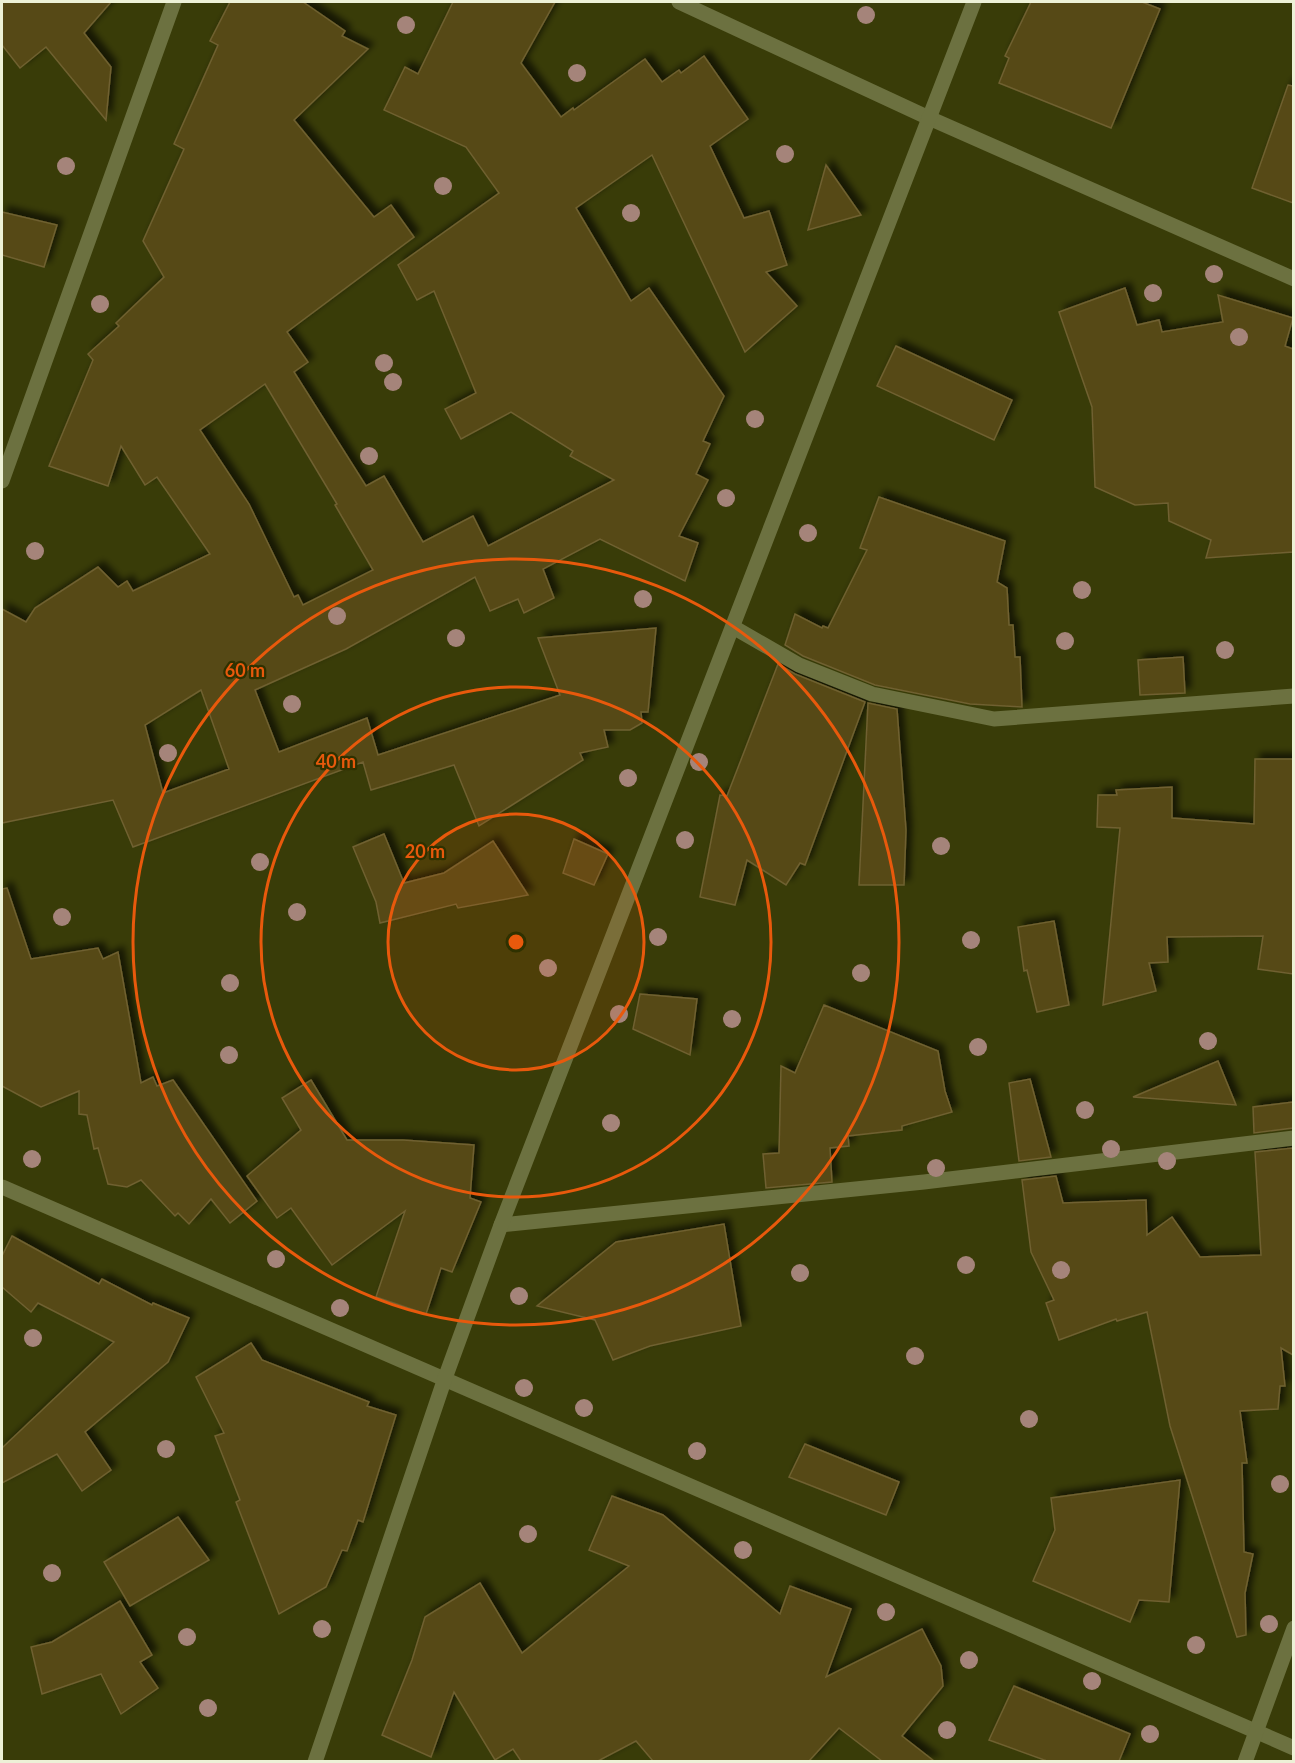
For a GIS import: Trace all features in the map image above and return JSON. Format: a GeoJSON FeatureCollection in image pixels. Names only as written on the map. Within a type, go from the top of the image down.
{"type":"FeatureCollection","features":[{"type":"Feature","properties":{"kind":"street"},"geometry":{"type":"LineString","coordinates":[[2,481],[174,2]]}},
{"type":"Feature","properties":{"kind":"street"},"geometry":{"type":"LineString","coordinates":[[679,2],[929,118],[1293,279]]}},
{"type":"Feature","properties":{"kind":"street"},"geometry":{"type":"LineString","coordinates":[[315,1761],[444,1381],[501,1226],[974,2]]}},
{"type":"Feature","properties":{"kind":"street"},"geometry":{"type":"LineString","coordinates":[[733,627],[799,665],[872,694],[994,719],[1293,696]]}},
{"type":"Feature","properties":{"kind":"street"},"geometry":{"type":"LineString","coordinates":[[501,1226],[924,1182],[1293,1138]]}},
{"type":"Feature","properties":{"kind":"street"},"geometry":{"type":"LineString","coordinates":[[2,1187],[1293,1748]]}},
{"type":"Feature","properties":{"kind":"street"},"geometry":{"type":"LineString","coordinates":[[1245,1761],[1293,1628]]}},
{"type":"Feature","properties":{"kind":"building"},"geometry":{"type":"Polygon","coordinates":[[[2,2],[111,2],[84,33],[111,67],[106,120],[46,47],[20,68],[2,45],[2,2]]]}},
{"type":"Feature","properties":{"kind":"building"},"geometry":{"type":"Polygon","coordinates":[[[230,2],[303,2],[345,31],[342,36],[368,49],[294,120],[374,217],[391,205],[414,237],[287,332],[308,362],[294,372],[366,486],[384,476],[423,542],[473,516],[488,546],[614,480],[570,456],[573,451],[511,412],[461,439],[445,409],[476,393],[434,291],[417,300],[398,265],[499,193],[466,147],[384,110],[405,67],[418,74],[453,2],[555,2],[521,63],[561,117],[645,59],[662,82],[679,70],[681,73],[704,56],[748,119],[710,146],[744,218],[769,211],[787,265],[766,272],[797,306],[745,352],[652,155],[576,208],[631,301],[649,288],[724,396],[703,441],[710,444],[696,474],[708,480],[679,536],[698,543],[685,581],[600,539],[543,569],[554,598],[524,613],[518,599],[490,611],[475,577],[346,649],[255,690],[279,752],[367,718],[378,755],[560,695],[538,638],[656,628],[648,712],[641,712],[642,723],[630,730],[604,730],[608,747],[580,753],[583,760],[479,826],[454,765],[371,790],[363,762],[133,847],[113,800],[2,823],[2,609],[26,622],[35,608],[98,567],[118,587],[127,581],[133,591],[210,554],[157,477],[145,485],[121,446],[108,486],[49,466],[93,360],[88,354],[119,326],[116,323],[164,277],[143,241],[184,149],[174,144],[218,45],[210,41],[230,2]],[[265,384],[200,430],[249,504],[294,597],[298,595],[303,605],[373,570],[335,505],[337,504],[265,384]],[[201,690],[145,725],[163,793],[229,769],[201,690]]]}},
{"type":"Feature","properties":{"kind":"building"},"geometry":{"type":"Polygon","coordinates":[[[1031,2],[1142,2],[1160,9],[1111,128],[999,83],[1009,58],[1005,56],[1031,2]]]}},
{"type":"Feature","properties":{"kind":"building"},"geometry":{"type":"Polygon","coordinates":[[[1288,85],[1293,86],[1293,203],[1252,188],[1288,85]]]}},
{"type":"Feature","properties":{"kind":"building"},"geometry":{"type":"Polygon","coordinates":[[[826,165],[861,215],[808,230],[826,165]]]}},
{"type":"Feature","properties":{"kind":"building"},"geometry":{"type":"Polygon","coordinates":[[[2,212],[57,225],[44,267],[2,255],[2,212]]]}},
{"type":"Feature","properties":{"kind":"building"},"geometry":{"type":"Polygon","coordinates":[[[1125,288],[1137,325],[1159,320],[1162,332],[1223,322],[1218,295],[1293,318],[1285,346],[1293,349],[1293,552],[1206,558],[1211,540],[1169,521],[1168,503],[1135,505],[1095,487],[1092,407],[1059,312],[1125,288]]]}},
{"type":"Feature","properties":{"kind":"building"},"geometry":{"type":"Polygon","coordinates":[[[896,346],[1012,400],[994,440],[877,386],[896,346]]]}},
{"type":"Feature","properties":{"kind":"building"},"geometry":{"type":"Polygon","coordinates":[[[879,497],[1005,541],[997,582],[1007,588],[1009,625],[1013,625],[1015,657],[1020,657],[1022,707],[970,704],[875,685],[803,656],[785,645],[795,614],[822,628],[823,626],[828,628],[867,550],[860,548],[879,497]]]}},
{"type":"Feature","properties":{"kind":"building"},"geometry":{"type":"Polygon","coordinates":[[[1183,657],[1185,693],[1140,695],[1138,660],[1183,657]]]}},
{"type":"Feature","properties":{"kind":"building"},"geometry":{"type":"Polygon","coordinates":[[[778,664],[795,674],[865,702],[805,865],[800,863],[786,885],[747,860],[735,905],[700,897],[720,795],[727,796],[778,664]]]}},
{"type":"Feature","properties":{"kind":"building"},"geometry":{"type":"Polygon","coordinates":[[[868,703],[897,709],[906,830],[904,885],[859,885],[868,703]]]}},
{"type":"Feature","properties":{"kind":"building"},"geometry":{"type":"Polygon","coordinates":[[[1255,759],[1293,759],[1293,974],[1258,969],[1263,936],[1167,937],[1168,962],[1149,963],[1156,991],[1103,1005],[1120,828],[1097,827],[1098,795],[1117,795],[1116,790],[1172,787],[1172,818],[1254,824],[1255,759]]]}},
{"type":"Feature","properties":{"kind":"building"},"geometry":{"type":"Polygon","coordinates":[[[384,834],[404,883],[444,873],[493,841],[528,895],[458,908],[456,904],[380,923],[376,902],[353,847],[384,834]]]}},
{"type":"Feature","properties":{"kind":"building"},"geometry":{"type":"Polygon","coordinates":[[[574,839],[608,854],[594,885],[563,873],[574,839]]]}},
{"type":"Feature","properties":{"kind":"building"},"geometry":{"type":"Polygon","coordinates":[[[7,888],[31,959],[98,948],[103,959],[118,952],[141,1083],[153,1077],[157,1086],[173,1080],[257,1201],[230,1223],[211,1199],[189,1224],[178,1213],[175,1216],[141,1180],[127,1187],[108,1184],[98,1148],[94,1149],[87,1115],[79,1114],[79,1091],[41,1107],[2,1086],[2,889],[7,888]]]}},
{"type":"Feature","properties":{"kind":"building"},"geometry":{"type":"Polygon","coordinates":[[[1054,921],[1069,1005],[1037,1012],[1027,970],[1024,971],[1018,927],[1054,921]]]}},
{"type":"Feature","properties":{"kind":"building"},"geometry":{"type":"Polygon","coordinates":[[[640,994],[697,999],[690,1055],[633,1029],[640,994]]]}},
{"type":"Feature","properties":{"kind":"building"},"geometry":{"type":"Polygon","coordinates":[[[824,1005],[938,1051],[945,1091],[952,1112],[902,1126],[902,1130],[848,1136],[849,1146],[830,1148],[832,1182],[766,1188],[763,1154],[779,1153],[781,1066],[795,1073],[824,1005]]]}},
{"type":"Feature","properties":{"kind":"building"},"geometry":{"type":"Polygon","coordinates":[[[1218,1061],[1236,1105],[1133,1097],[1218,1061]]]}},
{"type":"Feature","properties":{"kind":"building"},"geometry":{"type":"Polygon","coordinates":[[[1030,1079],[1051,1157],[1019,1161],[1009,1083],[1030,1079]]]}},
{"type":"Feature","properties":{"kind":"building"},"geometry":{"type":"Polygon","coordinates":[[[311,1080],[347,1140],[403,1140],[474,1145],[470,1198],[481,1202],[452,1272],[441,1268],[426,1314],[376,1297],[405,1211],[332,1265],[291,1208],[277,1218],[247,1176],[301,1130],[282,1098],[311,1080]]]}},
{"type":"Feature","properties":{"kind":"building"},"geometry":{"type":"Polygon","coordinates":[[[1293,1102],[1293,1128],[1254,1133],[1253,1107],[1293,1102]]]}},
{"type":"Feature","properties":{"kind":"building"},"geometry":{"type":"Polygon","coordinates":[[[1293,1148],[1293,1355],[1281,1348],[1285,1386],[1280,1386],[1278,1409],[1240,1411],[1247,1463],[1242,1463],[1244,1552],[1253,1554],[1245,1593],[1246,1635],[1237,1637],[1170,1426],[1147,1312],[1117,1321],[1116,1319],[1059,1340],[1046,1303],[1054,1300],[1031,1252],[1022,1180],[1056,1176],[1063,1203],[1146,1200],[1147,1235],[1172,1217],[1200,1257],[1261,1255],[1255,1152],[1293,1148]]]}},
{"type":"Feature","properties":{"kind":"building"},"geometry":{"type":"Polygon","coordinates":[[[724,1224],[741,1326],[650,1346],[613,1360],[595,1320],[537,1306],[616,1242],[724,1224]]]}},
{"type":"Feature","properties":{"kind":"building"},"geometry":{"type":"Polygon","coordinates":[[[12,1236],[99,1284],[102,1279],[152,1305],[153,1303],[189,1318],[168,1362],[85,1432],[111,1470],[82,1491],[57,1454],[2,1483],[2,1448],[114,1342],[38,1303],[31,1312],[2,1287],[2,1256],[12,1236]]]}},
{"type":"Feature","properties":{"kind":"building"},"geometry":{"type":"Polygon","coordinates":[[[251,1343],[262,1360],[369,1402],[367,1406],[396,1415],[363,1522],[358,1520],[347,1551],[342,1550],[326,1587],[279,1614],[236,1502],[240,1500],[215,1436],[224,1433],[196,1377],[251,1343]]]}},
{"type":"Feature","properties":{"kind":"building"},"geometry":{"type":"Polygon","coordinates":[[[805,1444],[899,1482],[886,1515],[789,1477],[805,1444]]]}},
{"type":"Feature","properties":{"kind":"building"},"geometry":{"type":"Polygon","coordinates":[[[1180,1480],[1169,1602],[1139,1600],[1130,1622],[1033,1581],[1055,1530],[1051,1498],[1180,1480]]]}},
{"type":"Feature","properties":{"kind":"building"},"geometry":{"type":"Polygon","coordinates":[[[612,1496],[663,1515],[780,1614],[790,1586],[851,1609],[826,1677],[922,1629],[941,1666],[943,1686],[902,1736],[934,1761],[882,1761],[839,1728],[809,1761],[653,1761],[636,1741],[598,1761],[521,1761],[513,1749],[495,1760],[454,1692],[431,1757],[382,1735],[412,1660],[425,1617],[480,1583],[522,1653],[629,1566],[589,1550],[612,1496]]]}},
{"type":"Feature","properties":{"kind":"building"},"geometry":{"type":"Polygon","coordinates":[[[178,1517],[209,1560],[130,1606],[104,1562],[178,1517]]]}},
{"type":"Feature","properties":{"kind":"building"},"geometry":{"type":"Polygon","coordinates":[[[120,1601],[152,1655],[140,1662],[158,1688],[121,1714],[101,1674],[42,1694],[31,1647],[52,1642],[120,1601]]]}},
{"type":"Feature","properties":{"kind":"building"},"geometry":{"type":"Polygon","coordinates":[[[1014,1686],[1130,1734],[1119,1761],[1047,1761],[989,1740],[1014,1686]]]}}]}
